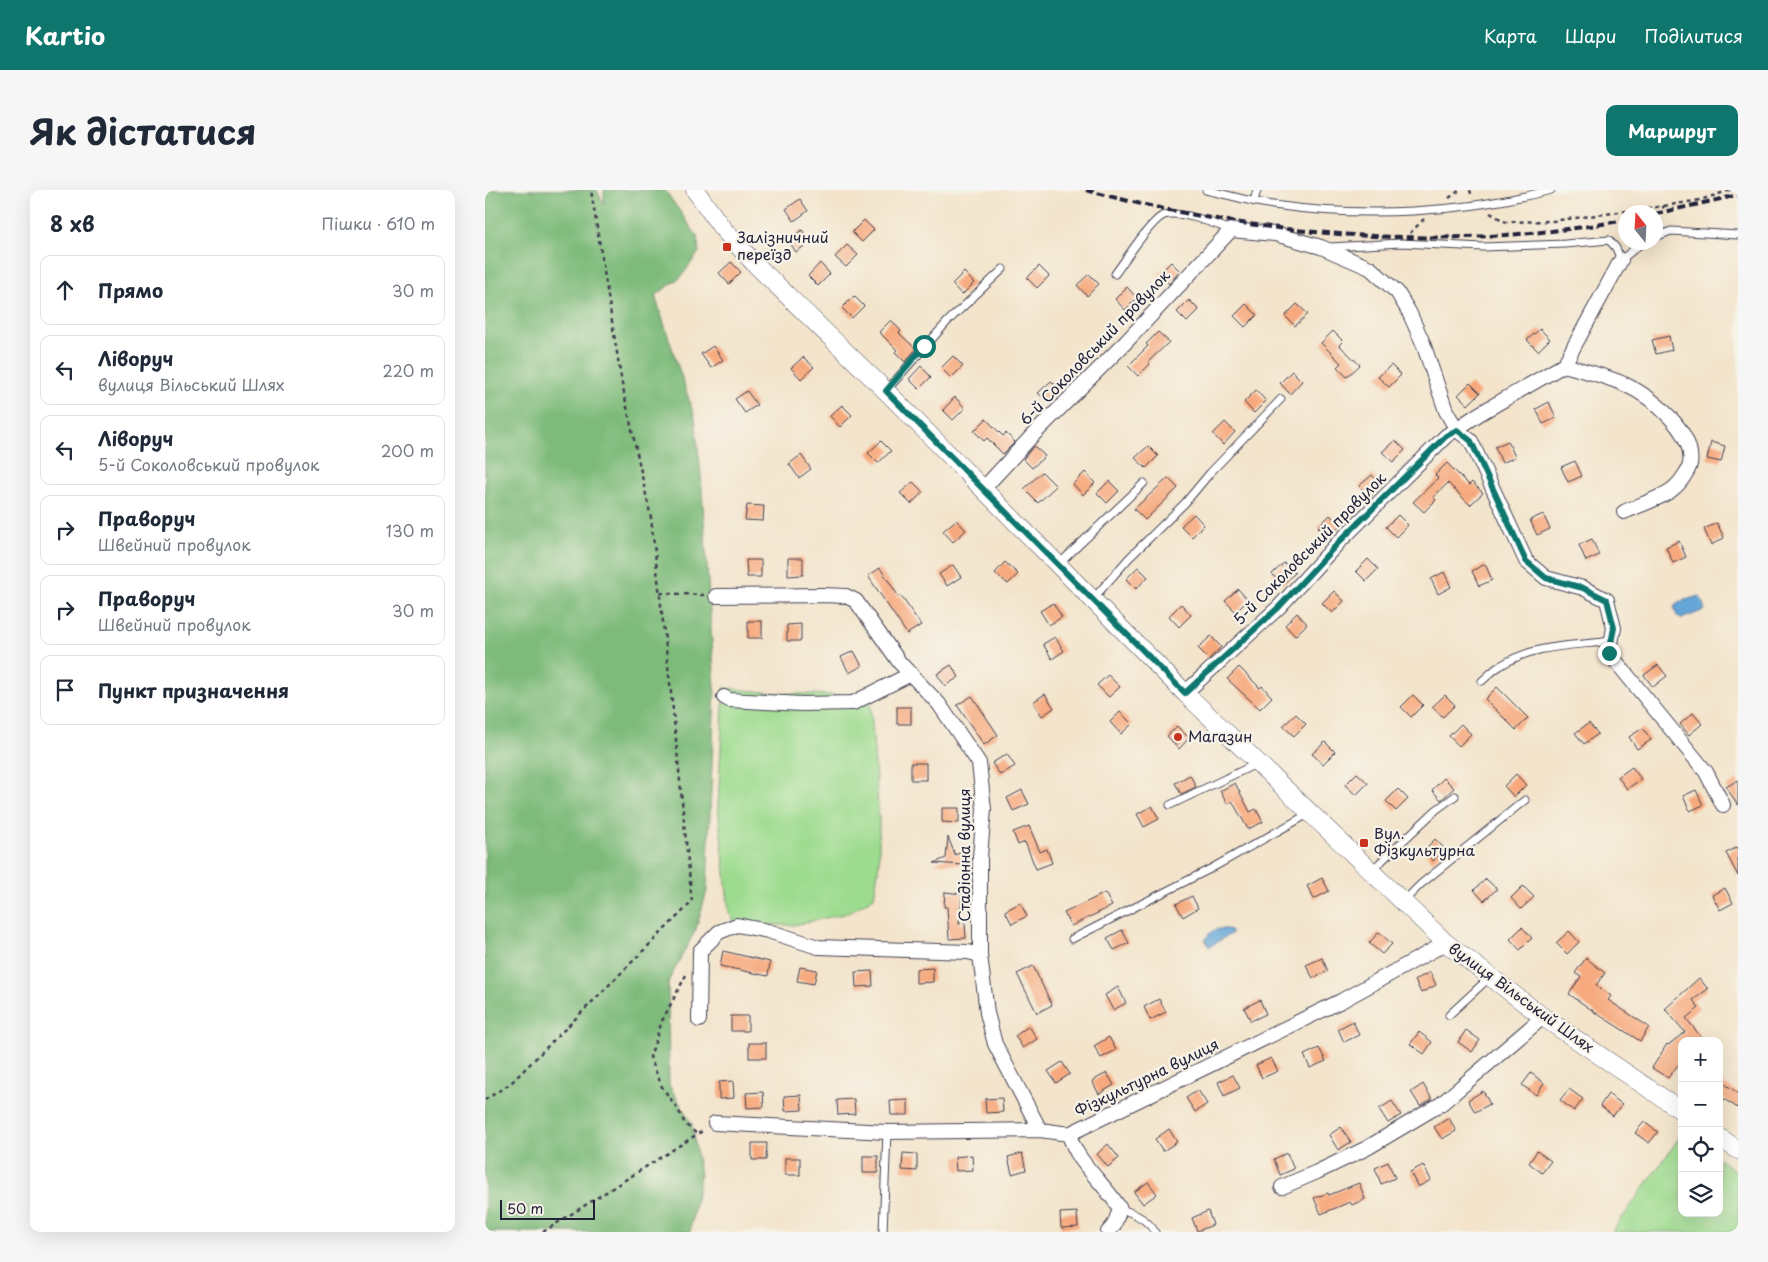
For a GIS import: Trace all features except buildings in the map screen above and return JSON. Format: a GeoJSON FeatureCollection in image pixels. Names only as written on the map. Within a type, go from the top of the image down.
{"type":"FeatureCollection","features":[{"type":"Feature","properties":{"kind":"street","name":"вулиця Вільський Шлях"},"geometry":{"type":"LineString","coordinates":[[695,190],[735,243],[886,391],[1185,693],[1446,943],[1543,1017],[1678,1108]]}},
{"type":"Feature","properties":{"kind":"street"},"geometry":{"type":"LineString","coordinates":[[1231,230],[1275,234],[1321,247],[1370,268],[1397,292],[1423,342],[1446,411],[1457,430],[1471,441],[1526,561],[1546,578],[1583,588],[1607,600],[1614,628],[1609,653],[1706,772],[1723,805]]}},
{"type":"Feature","properties":{"kind":"street","name":"6-й Соколовський провулок"},"geometry":{"type":"LineString","coordinates":[[983,489],[1231,230]]}},
{"type":"Feature","properties":{"kind":"street"},"geometry":{"type":"LineString","coordinates":[[1621,260],[1565,365],[1626,385],[1654,402],[1675,422],[1688,446],[1690,465],[1675,487],[1624,512]]}},
{"type":"Feature","properties":{"kind":"street","name":"5-й Соколовський провулок"},"geometry":{"type":"LineString","coordinates":[[1185,693],[1279,607],[1338,543],[1446,436],[1479,414],[1565,365]]}},
{"type":"Feature","properties":{"kind":"street","name":"Стадіонна вулиця"},"geometry":{"type":"LineString","coordinates":[[716,596],[846,596],[856,601],[900,663],[939,704],[979,763],[984,809],[980,857],[980,955],[987,1013],[995,1044],[1040,1130]]}},
{"type":"Feature","properties":{"kind":"street"},"geometry":{"type":"LineString","coordinates":[[724,697],[729,700],[802,704],[853,703],[911,674]]}},
{"type":"Feature","properties":{"kind":"street"},"geometry":{"type":"LineString","coordinates":[[699,1020],[701,951],[719,932],[737,924],[818,947],[968,952],[980,955]]}},
{"type":"Feature","properties":{"kind":"street","name":"Фізкультурна вулиця"},"geometry":{"type":"LineString","coordinates":[[715,1123],[887,1132],[1040,1130],[1069,1134],[1341,1001],[1446,943]]}},
{"type":"Feature","properties":{"kind":"street"},"geometry":{"type":"LineString","coordinates":[[1282,1187],[1367,1148],[1441,1104],[1543,1017]]}},
{"type":"Feature","properties":{"kind":"street"},"geometry":{"type":"LineString","coordinates":[[1069,1134],[1071,1143],[1077,1153],[1093,1175],[1112,1195],[1120,1209],[1114,1225],[1108,1232]]}},
{"type":"Feature","properties":{"kind":"street"},"geometry":{"type":"LineString","coordinates":[[1723,1139],[1738,1150]]}},
{"type":"Feature","properties":{"kind":"lane"},"geometry":{"type":"LineString","coordinates":[[1206,190],[1270,205],[1313,210],[1381,212],[1475,206],[1551,190]]}},
{"type":"Feature","properties":{"kind":"lane"},"geometry":{"type":"LineString","coordinates":[[1254,201],[1257,190]]}},
{"type":"Feature","properties":{"kind":"lane"},"geometry":{"type":"LineString","coordinates":[[1115,274],[1152,225],[1164,216],[1182,215],[1210,221],[1231,230]]}},
{"type":"Feature","properties":{"kind":"lane"},"geometry":{"type":"LineString","coordinates":[[1663,234],[1671,231],[1738,235]]}},
{"type":"Feature","properties":{"kind":"lane"},"geometry":{"type":"LineString","coordinates":[[1321,247],[1401,244],[1501,246],[1565,244],[1609,240],[1616,248],[1621,260],[1633,250]]}},
{"type":"Feature","properties":{"kind":"lane"},"geometry":{"type":"LineString","coordinates":[[886,391],[948,321],[1003,269]]}},
{"type":"Feature","properties":{"kind":"lane"},"geometry":{"type":"LineString","coordinates":[[1092,599],[1129,558],[1185,503],[1210,473],[1281,399]]}},
{"type":"Feature","properties":{"kind":"lane"},"geometry":{"type":"LineString","coordinates":[[1058,565],[1144,483]]}},
{"type":"Feature","properties":{"kind":"lane"},"geometry":{"type":"LineString","coordinates":[[1482,681],[1499,666],[1538,650],[1564,645],[1612,641]]}},
{"type":"Feature","properties":{"kind":"lane"},"geometry":{"type":"LineString","coordinates":[[1170,805],[1258,763]]}},
{"type":"Feature","properties":{"kind":"lane"},"geometry":{"type":"LineString","coordinates":[[1371,871],[1437,810],[1455,796]]}},
{"type":"Feature","properties":{"kind":"lane"},"geometry":{"type":"LineString","coordinates":[[1403,902],[1421,884],[1525,800]]}},
{"type":"Feature","properties":{"kind":"lane"},"geometry":{"type":"LineString","coordinates":[[1072,939],[1213,868],[1310,813]]}},
{"type":"Feature","properties":{"kind":"lane"},"geometry":{"type":"LineString","coordinates":[[1449,1015],[1490,978]]}},
{"type":"Feature","properties":{"kind":"lane"},"geometry":{"type":"LineString","coordinates":[[883,1232],[887,1132]]}},
{"type":"Feature","properties":{"kind":"lane"},"geometry":{"type":"LineString","coordinates":[[1120,1209],[1135,1213],[1151,1226],[1155,1232]]}},
{"type":"Feature","properties":{"kind":"path"},"geometry":{"type":"LineString","coordinates":[[485,1100],[511,1083],[692,902],[651,518],[622,384],[591,190]]}},
{"type":"Feature","properties":{"kind":"path"},"geometry":{"type":"LineString","coordinates":[[1475,206],[1506,222],[1553,221],[1700,200],[1731,190]]}},
{"type":"Feature","properties":{"kind":"path"},"geometry":{"type":"LineString","coordinates":[[660,593],[716,596]]}},
{"type":"Feature","properties":{"kind":"path"},"geometry":{"type":"LineString","coordinates":[[697,1134],[685,1124],[678,1109],[662,1087],[650,1057],[662,1021],[676,992],[701,951]]}},
{"type":"Feature","properties":{"kind":"path"},"geometry":{"type":"LineString","coordinates":[[543,1232],[715,1123]]}},
{"type":"Feature","properties":{"kind":"green space"},"geometry":{"type":"Polygon","coordinates":[[[485,190],[597,190],[604,205],[604,190],[665,190],[697,236],[699,252],[681,277],[655,296],[695,418],[701,475],[715,687],[707,891],[696,929],[668,982],[669,1085],[692,1124],[700,1176],[690,1232],[485,1232],[485,190]]]}},
{"type":"Feature","properties":{"kind":"green space"},"geometry":{"type":"Polygon","coordinates":[[[724,688],[776,693],[870,696],[879,820],[879,864],[874,897],[848,913],[794,925],[737,925],[729,913],[718,806],[724,688]]]}},
{"type":"Feature","properties":{"kind":"green space"},"geometry":{"type":"Polygon","coordinates":[[[1678,1140],[1678,1217],[1723,1217],[1723,1162],[1738,1173],[1738,1232],[1612,1232],[1678,1140]]]}},
{"type":"Feature","properties":{"kind":"water"},"geometry":{"type":"Polygon","coordinates":[[[1699,596],[1705,610],[1681,619],[1677,616],[1674,607],[1678,602],[1699,596]]]}},
{"type":"Feature","properties":{"kind":"water"},"geometry":{"type":"Polygon","coordinates":[[[1218,929],[1228,929],[1232,933],[1209,947],[1205,939],[1210,933],[1218,929]]]}},
{"type":"Feature","properties":{"kind":"railway"},"geometry":{"type":"LineString","coordinates":[[1086,190],[1151,206],[1218,219],[1286,229],[1354,235],[1491,236],[1559,230],[1618,221]]}},
{"type":"Feature","properties":{"kind":"railway"},"geometry":{"type":"LineString","coordinates":[[1663,212],[1738,195]]}},
{"type":"Feature","properties":{"kind":"place","name":"Залізничний переїзд"},"geometry":{"type":"Point","coordinates":[727,247]}},
{"type":"Feature","properties":{"kind":"place","name":"Магазин"},"geometry":{"type":"Point","coordinates":[1178,737]}},
{"type":"Feature","properties":{"kind":"place","name":"Вул. Фізкультурна"},"geometry":{"type":"Point","coordinates":[1364,843]}},
{"type":"Feature","properties":{"kind":"route"},"geometry":{"type":"LineString","coordinates":[[924,346],[886,391],[1185,693],[1279,607],[1338,543],[1446,436],[1457,430],[1471,441],[1526,561],[1546,578],[1583,588],[1607,600],[1614,628],[1609,653]]}}]}
